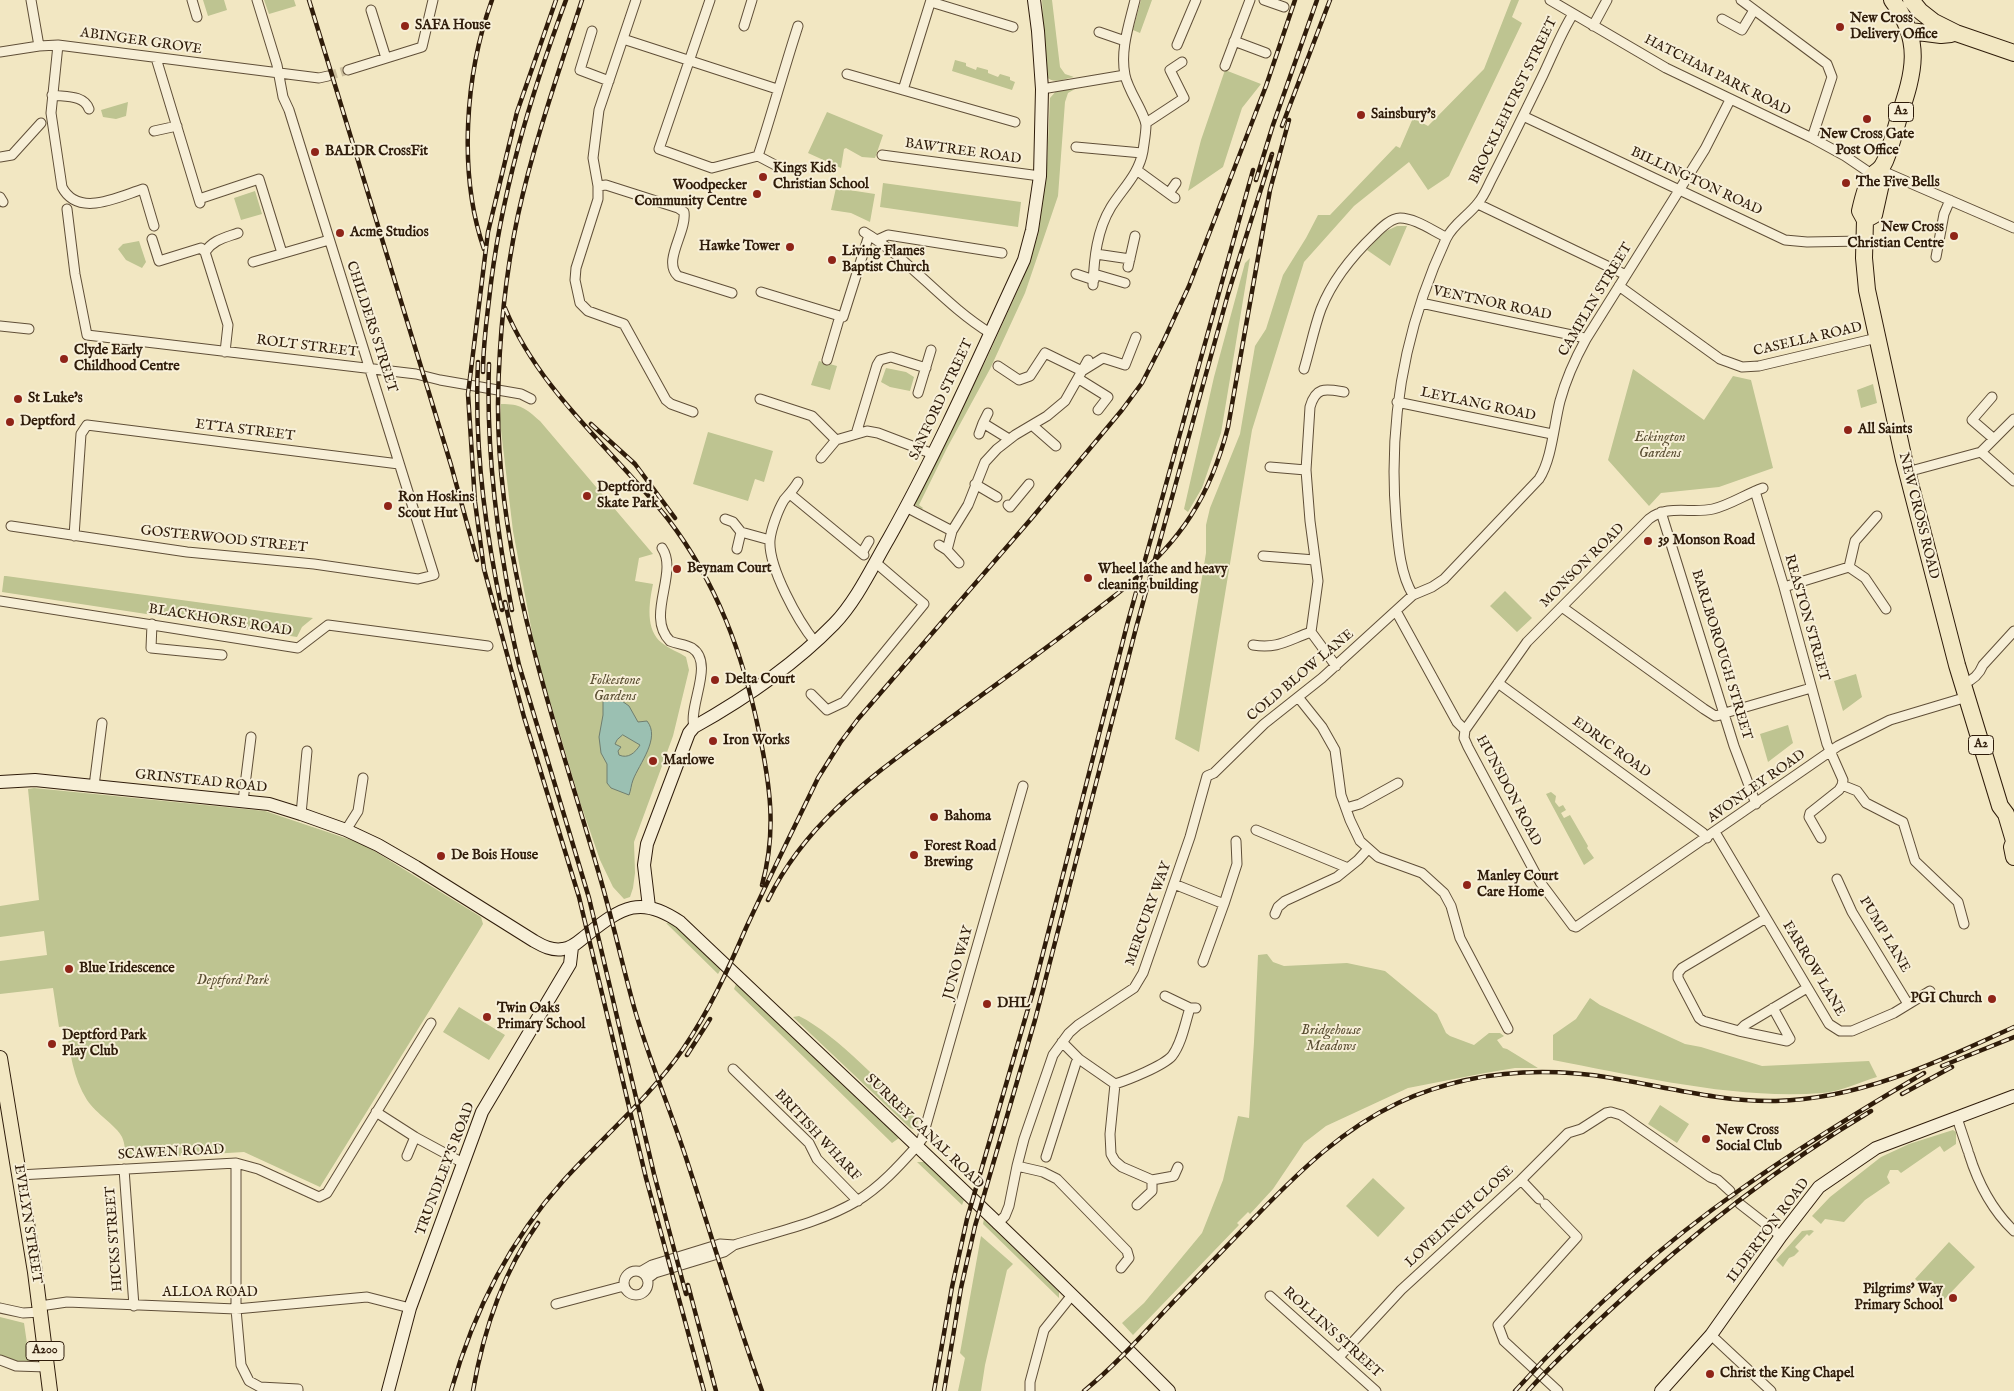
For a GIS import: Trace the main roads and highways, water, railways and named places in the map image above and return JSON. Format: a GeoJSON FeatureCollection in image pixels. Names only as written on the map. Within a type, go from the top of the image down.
{"type":"FeatureCollection","features":[{"type":"Feature","properties":{"kind":"highway","name":"NEW CROSS ROAD"},"geometry":{"type":"LineString","coordinates":[[1892,0],[1903,15],[1910,32],[1912,58],[1909,86],[1886,158],[1876,173],[1860,211],[1865,220],[1864,241],[1867,290],[1907,472],[1965,691],[2000,806],[1995,815],[2004,843],[2014,848]]}},
{"type":"Feature","properties":{"kind":"highway"},"geometry":{"type":"LineString","coordinates":[[1911,0],[1927,17],[1956,33],[2014,53]]}},
{"type":"Feature","properties":{"kind":"highway"},"geometry":{"type":"LineString","coordinates":[[1910,32],[1941,35],[1956,33]]}},
{"type":"Feature","properties":{"kind":"main road","name":"EVELYN STREET"},"geometry":{"type":"LineString","coordinates":[[0,1058],[41,1309],[50,1391]]}},
{"type":"Feature","properties":{"kind":"tunnel"},"geometry":{"type":"LineString","coordinates":[[328,76],[348,70]]}},
{"type":"Feature","properties":{"kind":"tunnel"},"geometry":{"type":"LineString","coordinates":[[1730,1191],[1740,1204]]}},
{"type":"Feature","properties":{"kind":"railway"},"geometry":{"type":"LineString","coordinates":[[309,0],[451,465],[477,560]]}},
{"type":"Feature","properties":{"kind":"railway"},"geometry":{"type":"LineString","coordinates":[[484,249],[470,189],[468,124],[476,60],[492,0]]}},
{"type":"Feature","properties":{"kind":"railway"},"geometry":{"type":"LineString","coordinates":[[556,0],[517,112],[488,232],[468,394],[475,502],[484,569],[524,717],[579,897],[646,1178],[704,1391]]}},
{"type":"Feature","properties":{"kind":"railway"},"geometry":{"type":"LineString","coordinates":[[483,372],[485,336],[494,261],[509,185],[540,73],[566,0]]}},
{"type":"Feature","properties":{"kind":"railway"},"geometry":{"type":"LineString","coordinates":[[582,0],[547,107],[532,161],[518,215],[506,284],[501,331],[498,402],[500,462],[507,521],[517,579],[531,638],[602,884],[634,1007],[762,1391]]}},
{"type":"Feature","properties":{"kind":"railway"},"geometry":{"type":"LineString","coordinates":[[451,1391],[470,1334],[482,1306],[510,1253],[527,1227],[564,1180],[656,1084],[683,1049],[701,1020],[725,975],[818,778],[840,743],[858,719],[1031,519],[1122,410],[1142,383],[1189,286],[1266,86],[1295,0]]}},
{"type":"Feature","properties":{"kind":"railway"},"geometry":{"type":"LineString","coordinates":[[1256,180],[1273,125],[1317,0]]}},
{"type":"Feature","properties":{"kind":"railway"},"geometry":{"type":"LineString","coordinates":[[1282,126],[1330,0]]}},
{"type":"Feature","properties":{"kind":"railway"},"geometry":{"type":"LineString","coordinates":[[768,900],[802,846],[845,801],[893,761],[1060,638],[1127,586],[1163,552],[1191,516],[1212,475],[1228,427],[1270,190],[1289,120]]}},
{"type":"Feature","properties":{"kind":"railway"},"geometry":{"type":"LineString","coordinates":[[944,1391],[961,1288],[975,1226],[1035,1020],[1136,628],[1228,294],[1272,154]]}},
{"type":"Feature","properties":{"kind":"railway"},"geometry":{"type":"LineString","coordinates":[[934,1391],[952,1287],[967,1219],[1034,988],[1127,625],[1253,170]]}},
{"type":"Feature","properties":{"kind":"railway"},"geometry":{"type":"LineString","coordinates":[[505,308],[537,366],[557,393],[668,519],[701,568],[726,620],[753,703],[769,789],[771,827],[767,865],[762,885]]}},
{"type":"Feature","properties":{"kind":"railway"},"geometry":{"type":"LineString","coordinates":[[478,362],[479,456],[486,518],[502,610]]}},
{"type":"Feature","properties":{"kind":"railway"},"geometry":{"type":"LineString","coordinates":[[489,364],[488,395],[493,488],[512,610]]}},
{"type":"Feature","properties":{"kind":"railway"},"geometry":{"type":"LineString","coordinates":[[591,424],[635,464],[675,518]]}},
{"type":"Feature","properties":{"kind":"railway"},"geometry":{"type":"LineString","coordinates":[[505,602],[519,665],[589,898],[654,1174],[686,1294]]}},
{"type":"Feature","properties":{"kind":"railway"},"geometry":{"type":"LineString","coordinates":[[687,1055],[710,1019]]}},
{"type":"Feature","properties":{"kind":"railway"},"geometry":{"type":"LineString","coordinates":[[1084,1391],[1124,1355],[1260,1212],[1308,1165],[1341,1138],[1378,1113],[1423,1093],[1449,1084],[1476,1078],[1503,1074],[1557,1072],[1612,1078],[1735,1099],[1755,1101],[1808,1099],[1838,1094],[1898,1076],[1957,1053],[2014,1027]]}},
{"type":"Feature","properties":{"kind":"railway"},"geometry":{"type":"LineString","coordinates":[[1942,1066],[2014,1037]]}},
{"type":"Feature","properties":{"kind":"railway"},"geometry":{"type":"LineString","coordinates":[[1902,1094],[1952,1067]]}},
{"type":"Feature","properties":{"kind":"railway"},"geometry":{"type":"LineString","coordinates":[[1515,1391],[1567,1336],[1622,1284],[1710,1211],[1786,1158],[1924,1073]]}},
{"type":"Feature","properties":{"kind":"railway"},"geometry":{"type":"LineString","coordinates":[[1528,1391],[1557,1360],[1670,1256],[1768,1179],[1871,1111]]}},
{"type":"Feature","properties":{"kind":"railway"},"geometry":{"type":"LineString","coordinates":[[473,1391],[482,1347],[496,1303],[514,1262],[538,1223]]}},
{"type":"Feature","properties":{"kind":"railway"},"geometry":{"type":"LineString","coordinates":[[688,1285],[716,1391]]}},
{"type":"Feature","properties":{"kind":"place","name":"SAFA House"},"geometry":{"type":"Point","coordinates":[405,26]}},
{"type":"Feature","properties":{"kind":"place","name":"New Cross Delivery Office"},"geometry":{"type":"Point","coordinates":[1840,27]}},
{"type":"Feature","properties":{"kind":"place","name":"Sainsbury's"},"geometry":{"type":"Point","coordinates":[1361,115]}},
{"type":"Feature","properties":{"kind":"place","name":"New Cross Gate Post Office"},"geometry":{"type":"Point","coordinates":[1867,119]}},
{"type":"Feature","properties":{"kind":"place","name":"BALDR CrossFit"},"geometry":{"type":"Point","coordinates":[315,152]}},
{"type":"Feature","properties":{"kind":"place","name":"Kings Kids Christian School"},"geometry":{"type":"Point","coordinates":[763,177]}},
{"type":"Feature","properties":{"kind":"place","name":"The Five Bells"},"geometry":{"type":"Point","coordinates":[1846,183]}},
{"type":"Feature","properties":{"kind":"place","name":"Woodpecker Community Centre"},"geometry":{"type":"Point","coordinates":[757,194]}},
{"type":"Feature","properties":{"kind":"place","name":"Acme Studios"},"geometry":{"type":"Point","coordinates":[340,233]}},
{"type":"Feature","properties":{"kind":"place","name":"New Cross Christian Centre"},"geometry":{"type":"Point","coordinates":[1954,236]}},
{"type":"Feature","properties":{"kind":"place","name":"Hawke Tower"},"geometry":{"type":"Point","coordinates":[790,247]}},
{"type":"Feature","properties":{"kind":"place","name":"Living Flames Baptist Church"},"geometry":{"type":"Point","coordinates":[832,260]}},
{"type":"Feature","properties":{"kind":"place","name":"Clyde Early Childhood Centre"},"geometry":{"type":"Point","coordinates":[64,359]}},
{"type":"Feature","properties":{"kind":"place","name":"St Luke's"},"geometry":{"type":"Point","coordinates":[18,399]}},
{"type":"Feature","properties":{"kind":"place","name":"Deptford"},"geometry":{"type":"Point","coordinates":[10,422]}},
{"type":"Feature","properties":{"kind":"place","name":"All Saints"},"geometry":{"type":"Point","coordinates":[1848,430]}},
{"type":"Feature","properties":{"kind":"place","name":"Deptford Skate Park"},"geometry":{"type":"Point","coordinates":[587,496]}},
{"type":"Feature","properties":{"kind":"place","name":"Ron Hoskins Scout Hut"},"geometry":{"type":"Point","coordinates":[388,506]}},
{"type":"Feature","properties":{"kind":"place","name":"39 Monson Road"},"geometry":{"type":"Point","coordinates":[1648,541]}},
{"type":"Feature","properties":{"kind":"place","name":"Beynam Court"},"geometry":{"type":"Point","coordinates":[677,569]}},
{"type":"Feature","properties":{"kind":"place","name":"Wheel lathe and heavy cleaning building"},"geometry":{"type":"Point","coordinates":[1088,578]}},
{"type":"Feature","properties":{"kind":"place","name":"Delta Court"},"geometry":{"type":"Point","coordinates":[715,680]}},
{"type":"Feature","properties":{"kind":"place","name":"Iron Works"},"geometry":{"type":"Point","coordinates":[713,741]}},
{"type":"Feature","properties":{"kind":"place","name":"Marlowe"},"geometry":{"type":"Point","coordinates":[653,761]}},
{"type":"Feature","properties":{"kind":"place","name":"Bahoma"},"geometry":{"type":"Point","coordinates":[934,817]}},
{"type":"Feature","properties":{"kind":"place","name":"Forest Road Brewing"},"geometry":{"type":"Point","coordinates":[914,855]}},
{"type":"Feature","properties":{"kind":"place","name":"De Bois House"},"geometry":{"type":"Point","coordinates":[441,856]}},
{"type":"Feature","properties":{"kind":"place","name":"Manley Court Care Home"},"geometry":{"type":"Point","coordinates":[1467,885]}},
{"type":"Feature","properties":{"kind":"place","name":"Blue Iridescence"},"geometry":{"type":"Point","coordinates":[69,969]}},
{"type":"Feature","properties":{"kind":"place","name":"PGI Church"},"geometry":{"type":"Point","coordinates":[1992,999]}},
{"type":"Feature","properties":{"kind":"place","name":"DHL"},"geometry":{"type":"Point","coordinates":[987,1004]}},
{"type":"Feature","properties":{"kind":"place","name":"Twin Oaks Primary School"},"geometry":{"type":"Point","coordinates":[487,1017]}},
{"type":"Feature","properties":{"kind":"place","name":"Deptford Park Play Club"},"geometry":{"type":"Point","coordinates":[52,1044]}},
{"type":"Feature","properties":{"kind":"place","name":"New Cross Social Club"},"geometry":{"type":"Point","coordinates":[1706,1139]}},
{"type":"Feature","properties":{"kind":"place","name":"Pilgrims' Way Primary School"},"geometry":{"type":"Point","coordinates":[1953,1298]}},
{"type":"Feature","properties":{"kind":"place","name":"Christ the King Chapel"},"geometry":{"type":"Point","coordinates":[1710,1374]}},
{"type":"Feature","properties":{"kind":"park label","name":"Eckington Gardens"},"geometry":{"type":"Point","coordinates":[1660,446]}},
{"type":"Feature","properties":{"kind":"park label","name":"Folkestone Gardens"},"geometry":{"type":"Point","coordinates":[615,690]}},
{"type":"Feature","properties":{"kind":"park label","name":"Deptford Park"},"geometry":{"type":"Point","coordinates":[233,981]}},
{"type":"Feature","properties":{"kind":"park label","name":"Bridgehouse Meadows"},"geometry":{"type":"Point","coordinates":[1331,1040]}}]}
